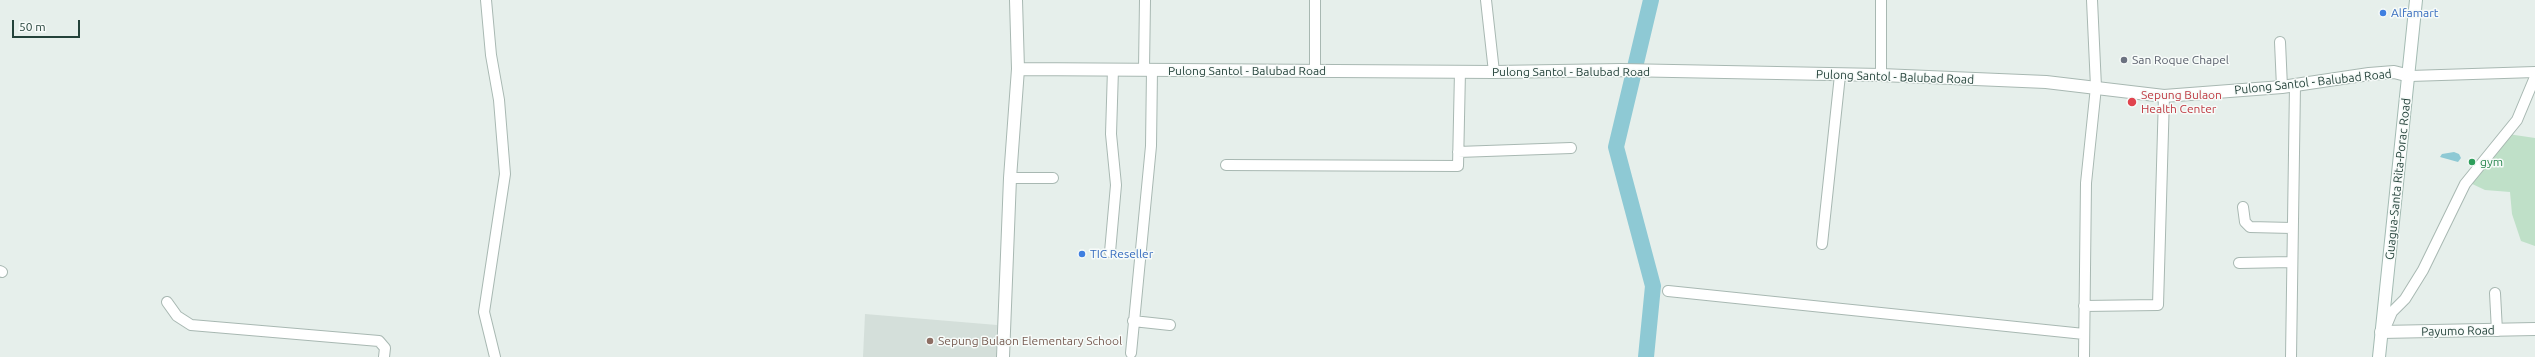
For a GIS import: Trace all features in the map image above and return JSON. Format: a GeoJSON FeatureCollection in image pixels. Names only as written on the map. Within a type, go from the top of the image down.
{"type":"FeatureCollection","features":[{"type":"Feature","properties":{"kind":"street"},"geometry":{"type":"LineString","coordinates":[[486,0],[491,55],[499,100],[505,174],[484,312],[495,357]]}},
{"type":"Feature","properties":{"kind":"street"},"geometry":{"type":"LineString","coordinates":[[1003,357],[1010,178],[1018,69],[1016,0]]}},
{"type":"Feature","properties":{"kind":"street"},"geometry":{"type":"LineString","coordinates":[[1131,353],[1133,321],[1152,146],[1145,0]]}},
{"type":"Feature","properties":{"kind":"street"},"geometry":{"type":"LineString","coordinates":[[1315,0],[1315,71]]}},
{"type":"Feature","properties":{"kind":"street"},"geometry":{"type":"LineString","coordinates":[[1486,0],[1494,72]]}},
{"type":"Feature","properties":{"kind":"street"},"geometry":{"type":"LineString","coordinates":[[1881,0],[1882,75]]}},
{"type":"Feature","properties":{"kind":"street"},"geometry":{"type":"LineString","coordinates":[[2084,357],[2086,184],[2096,87],[2092,0]]}},
{"type":"Feature","properties":{"kind":"street","name":"Guagua-Santa Rita-Porac Road"},"geometry":{"type":"LineString","coordinates":[[2379,357],[2410,76],[2416,0]]}},
{"type":"Feature","properties":{"kind":"street"},"geometry":{"type":"LineString","coordinates":[[2280,42],[2282,87]]}},
{"type":"Feature","properties":{"kind":"street","name":"Pulong Santol - Balubad Road"},"geometry":{"type":"LineString","coordinates":[[1018,69],[1460,72],[1621,70],[1643,72],[1882,75],[2046,82],[2164,96],[2282,87],[2333,78],[2394,72],[2410,76]]}},
{"type":"Feature","properties":{"kind":"street"},"geometry":{"type":"LineString","coordinates":[[1110,252],[1116,185],[1111,134],[1113,69]]}},
{"type":"Feature","properties":{"kind":"street"},"geometry":{"type":"LineString","coordinates":[[1226,164],[1458,166],[1460,72]]}},
{"type":"Feature","properties":{"kind":"street"},"geometry":{"type":"LineString","coordinates":[[2410,76],[2535,72]]}},
{"type":"Feature","properties":{"kind":"street"},"geometry":{"type":"LineString","coordinates":[[1822,244],[1840,75]]}},
{"type":"Feature","properties":{"kind":"street"},"geometry":{"type":"LineString","coordinates":[[2382,332],[2392,312],[2405,299],[2423,270],[2464,184],[2517,120],[2535,77]]}},
{"type":"Feature","properties":{"kind":"street"},"geometry":{"type":"LineString","coordinates":[[2291,357],[2291,262],[2296,85]]}},
{"type":"Feature","properties":{"kind":"street"},"geometry":{"type":"LineString","coordinates":[[2084,306],[2158,305],[2164,96]]}},
{"type":"Feature","properties":{"kind":"street"},"geometry":{"type":"LineString","coordinates":[[1458,152],[1571,148]]}},
{"type":"Feature","properties":{"kind":"street"},"geometry":{"type":"LineString","coordinates":[[1010,178],[1053,178]]}},
{"type":"Feature","properties":{"kind":"street"},"geometry":{"type":"LineString","coordinates":[[2243,207],[2245,222],[2250,227],[2292,228]]}},
{"type":"Feature","properties":{"kind":"street"},"geometry":{"type":"LineString","coordinates":[[2238,263],[2291,262]]}},
{"type":"Feature","properties":{"kind":"street"},"geometry":{"type":"LineString","coordinates":[[1668,291],[2084,334]]}},
{"type":"Feature","properties":{"kind":"street"},"geometry":{"type":"LineString","coordinates":[[2495,292],[2497,331]]}},
{"type":"Feature","properties":{"kind":"street"},"geometry":{"type":"LineString","coordinates":[[167,302],[176,316],[191,325],[379,341],[385,348],[384,357]]}},
{"type":"Feature","properties":{"kind":"street"},"geometry":{"type":"LineString","coordinates":[[1133,321],[1170,325]]}},
{"type":"Feature","properties":{"kind":"street","name":"Payumo Road"},"geometry":{"type":"LineString","coordinates":[[2382,332],[2497,331],[2535,329]]}},
{"type":"Feature","properties":{"kind":"shaded area","name":"Sepung Bulaon Elementary School"},"geometry":{"type":"Polygon","coordinates":[[[865,314],[997,325],[996,357],[863,357],[865,314]]]}},
{"type":"Feature","properties":{"kind":"green space"},"geometry":{"type":"Polygon","coordinates":[[[2508,134],[2535,138],[2535,246],[2521,241],[2512,214],[2510,192],[2485,190],[2468,182],[2508,134]]]}},
{"type":"Feature","properties":{"kind":"water"},"geometry":{"type":"Polygon","coordinates":[[[2454,152],[2459,154],[2461,158],[2458,162],[2440,157],[2442,154],[2454,152]]]}},
{"type":"Feature","properties":{"kind":"waterway"},"geometry":{"type":"LineString","coordinates":[[1646,357],[1653,286],[1616,147],[1651,0]]}},
{"type":"Feature","properties":{"kind":"place","name":"Alfamart"},"geometry":{"type":"Point","coordinates":[2383,13]}},
{"type":"Feature","properties":{"kind":"place","name":"San Roque Chapel"},"geometry":{"type":"Point","coordinates":[2124,60]}},
{"type":"Feature","properties":{"kind":"place","name":"Sepung Bulaon Health Center"},"geometry":{"type":"Point","coordinates":[2132,102]}},
{"type":"Feature","properties":{"kind":"place","name":"gym"},"geometry":{"type":"Point","coordinates":[2472,162]}},
{"type":"Feature","properties":{"kind":"place","name":"TIC Reseller"},"geometry":{"type":"Point","coordinates":[1082,254]}},
{"type":"Feature","properties":{"kind":"place","name":"Sepung Bulaon Elementary School"},"geometry":{"type":"Point","coordinates":[930,341]}}]}
